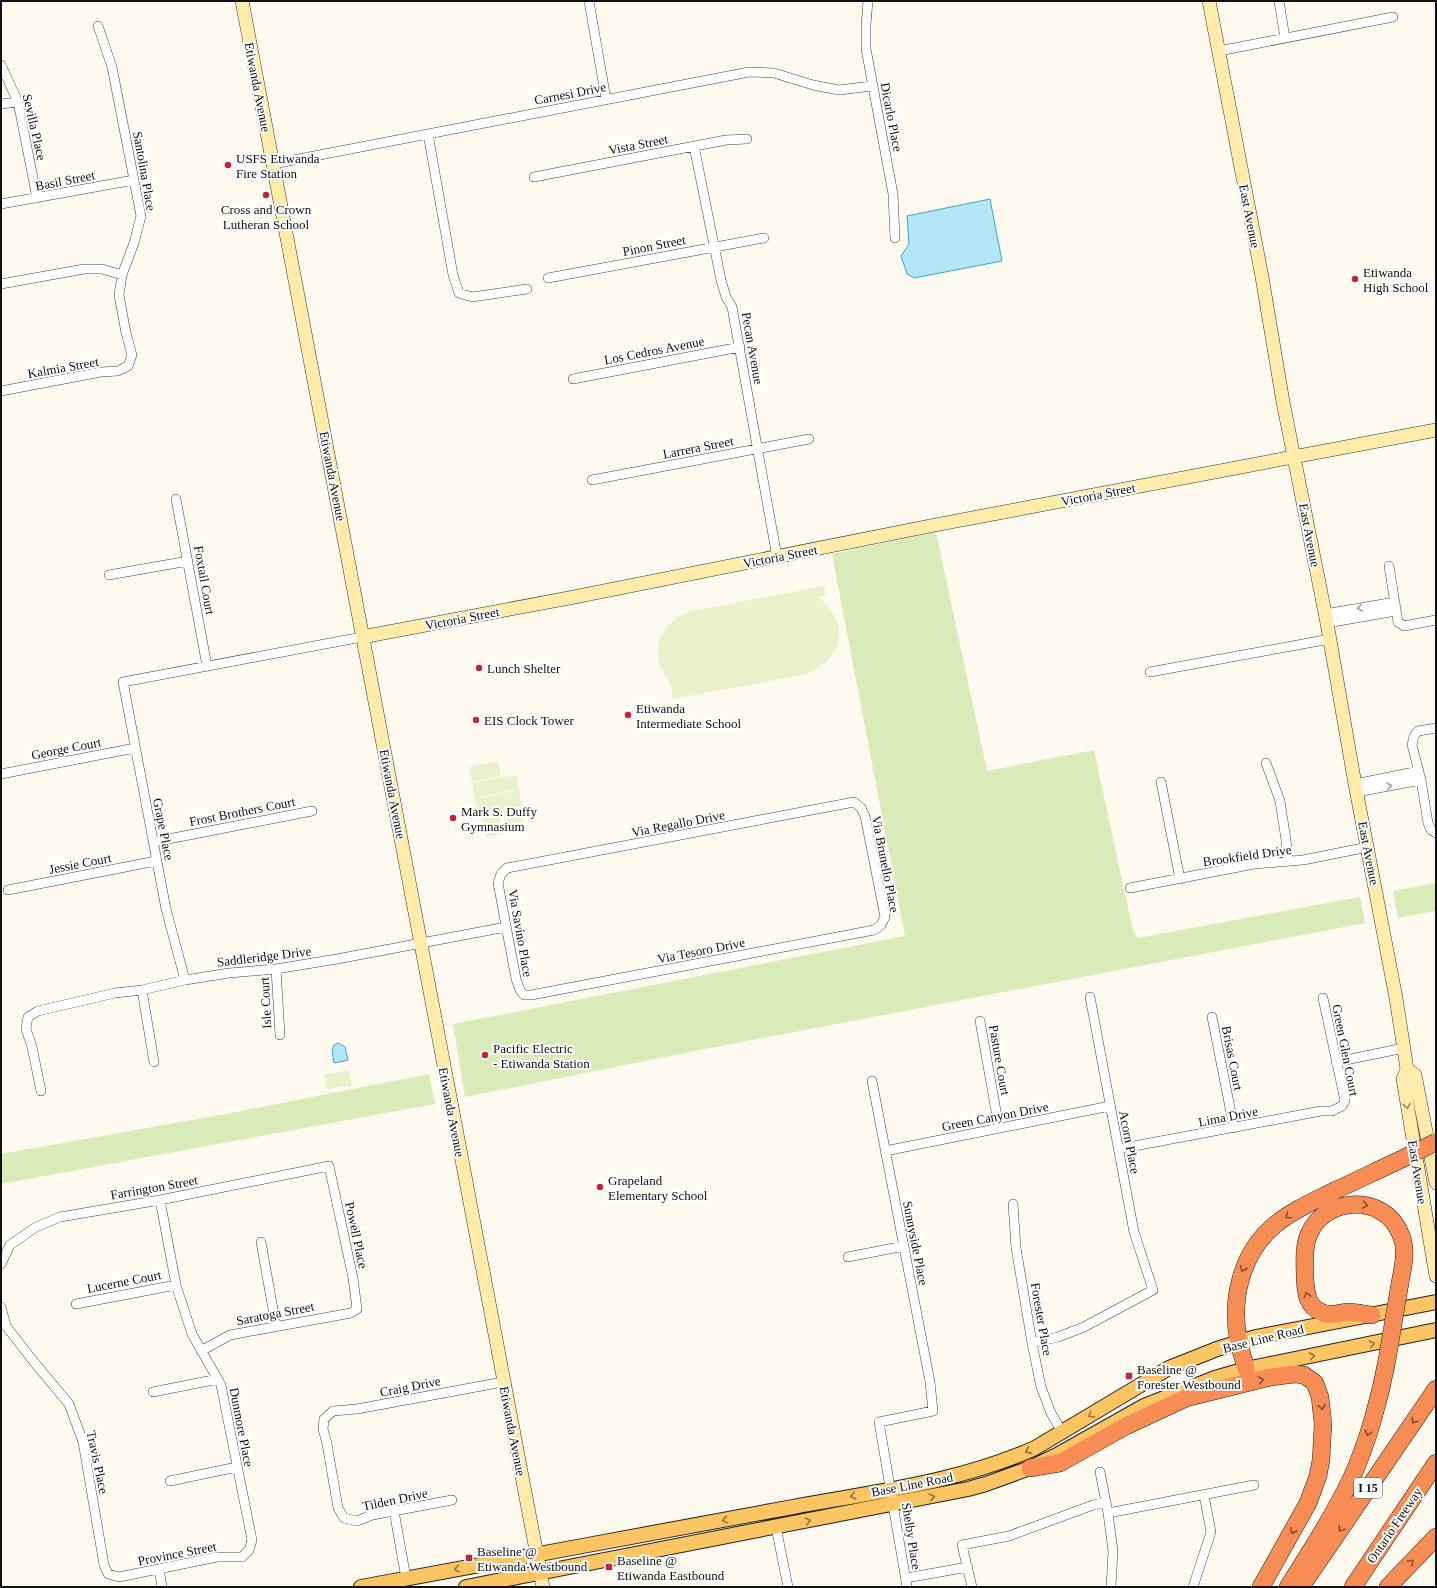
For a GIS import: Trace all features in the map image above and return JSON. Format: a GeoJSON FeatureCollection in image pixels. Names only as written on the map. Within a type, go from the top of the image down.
{"type":"FeatureCollection","features":[{"type":"Feature","properties":{"kind":"highway"},"geometry":{"type":"LineString","coordinates":[[1246,1369],[1239,1342],[1236,1314],[1240,1279],[1251,1254],[1260,1240],[1274,1225],[1291,1213],[1436,1142]]}},
{"type":"Feature","properties":{"kind":"highway"},"geometry":{"type":"LineString","coordinates":[[1288,1587],[1326,1526],[1351,1479],[1364,1447],[1387,1360],[1405,1255],[1404,1243],[1396,1224],[1387,1215],[1377,1208],[1368,1205],[1356,1204],[1340,1206],[1327,1212],[1313,1226],[1310,1233],[1306,1248],[1306,1291],[1308,1300],[1315,1309],[1325,1314],[1332,1315],[1347,1312],[1372,1315]]}},
{"type":"Feature","properties":{"kind":"highway"},"geometry":{"type":"LineString","coordinates":[[1030,1468],[1060,1464],[1126,1426],[1186,1398],[1277,1376],[1295,1374],[1304,1375],[1315,1383],[1320,1398],[1323,1424],[1321,1460],[1318,1476],[1308,1503],[1261,1587]]}},
{"type":"Feature","properties":{"kind":"highway","name":"I 15"},"geometry":{"type":"LineString","coordinates":[[1301,1587],[1436,1389]]}},
{"type":"Feature","properties":{"kind":"highway","name":"Ontario Freeway"},"geometry":{"type":"LineString","coordinates":[[1353,1587],[1436,1463]]}},
{"type":"Feature","properties":{"kind":"highway"},"geometry":{"type":"LineString","coordinates":[[1388,1587],[1436,1537]]}},
{"type":"Feature","properties":{"kind":"main road","name":"Base Line Road"},"geometry":{"type":"LineString","coordinates":[[361,1587],[956,1476],[985,1467],[1029,1450],[1169,1368],[1200,1355],[1256,1337],[1436,1302]]}},
{"type":"Feature","properties":{"kind":"main road","name":"Base Line Road"},"geometry":{"type":"LineString","coordinates":[[466,1587],[542,1580],[776,1527],[968,1489],[1030,1468],[1057,1455],[1113,1422],[1144,1406],[1209,1380],[1246,1369],[1436,1330]]}},
{"type":"Feature","properties":{"kind":"street","name":"Etiwanda Avenue"},"geometry":{"type":"LineString","coordinates":[[242,1],[503,1382],[542,1580]]}},
{"type":"Feature","properties":{"kind":"street"},"geometry":{"type":"LineString","coordinates":[[589,1],[606,100]]}},
{"type":"Feature","properties":{"kind":"street","name":"Dicarlo Place"},"geometry":{"type":"LineString","coordinates":[[868,1],[866,49],[893,194],[895,238]]}},
{"type":"Feature","properties":{"kind":"street","name":"East Avenue"},"geometry":{"type":"LineString","coordinates":[[1209,1],[1262,277],[1283,402],[1330,639],[1404,1048],[1407,1069],[1403,1079],[1436,1276]]}},
{"type":"Feature","properties":{"kind":"street"},"geometry":{"type":"LineString","coordinates":[[1279,1],[1285,38]]}},
{"type":"Feature","properties":{"kind":"street"},"geometry":{"type":"LineString","coordinates":[[1219,51],[1393,17]]}},
{"type":"Feature","properties":{"kind":"street","name":"Santolina Place"},"geometry":{"type":"LineString","coordinates":[[98,26],[112,67],[141,216],[134,243],[122,275],[119,295],[126,333],[132,355],[128,366]]}},
{"type":"Feature","properties":{"kind":"street","name":"Sevilla Place"},"geometry":{"type":"LineString","coordinates":[[1,65],[18,102],[37,198]]}},
{"type":"Feature","properties":{"kind":"street","name":"Carnesi Drive"},"geometry":{"type":"LineString","coordinates":[[273,164],[749,72],[774,73],[813,85],[839,90],[872,86]]}},
{"type":"Feature","properties":{"kind":"street"},"geometry":{"type":"LineString","coordinates":[[1,104],[18,102]]}},
{"type":"Feature","properties":{"kind":"street"},"geometry":{"type":"LineString","coordinates":[[428,134],[453,275],[459,293],[472,297],[527,289]]}},
{"type":"Feature","properties":{"kind":"street","name":"Vista Street"},"geometry":{"type":"LineString","coordinates":[[534,177],[726,140],[747,139]]}},
{"type":"Feature","properties":{"kind":"street","name":"Pecan Avenue"},"geometry":{"type":"LineString","coordinates":[[694,146],[724,292],[732,308],[740,347],[777,557]]}},
{"type":"Feature","properties":{"kind":"street","name":"Basil Street"},"geometry":{"type":"LineString","coordinates":[[1,204],[134,180]]}},
{"type":"Feature","properties":{"kind":"street","name":"Pinon Street"},"geometry":{"type":"LineString","coordinates":[[548,278],[764,238]]}},
{"type":"Feature","properties":{"kind":"street"},"geometry":{"type":"LineString","coordinates":[[1,284],[84,269],[102,269],[122,275]]}},
{"type":"Feature","properties":{"kind":"street","name":"Los Cedros Avenue"},"geometry":{"type":"LineString","coordinates":[[574,379],[740,347]]}},
{"type":"Feature","properties":{"kind":"street","name":"Kalmia Street"},"geometry":{"type":"LineString","coordinates":[[1,391],[102,372],[118,371],[128,366]]}},
{"type":"Feature","properties":{"kind":"street","name":"Victoria Street"},"geometry":{"type":"LineString","coordinates":[[123,682],[777,557],[927,526],[1436,430]]}},
{"type":"Feature","properties":{"kind":"street","name":"Larrera Street"},"geometry":{"type":"LineString","coordinates":[[592,480],[808,439]]}},
{"type":"Feature","properties":{"kind":"street","name":"Foxtail Court"},"geometry":{"type":"LineString","coordinates":[[176,499],[207,666]]}},
{"type":"Feature","properties":{"kind":"street"},"geometry":{"type":"LineString","coordinates":[[109,575],[188,560]]}},
{"type":"Feature","properties":{"kind":"street"},"geometry":{"type":"LineString","coordinates":[[1389,566],[1398,622],[1404,626],[1436,620]]}},
{"type":"Feature","properties":{"kind":"street"},"geometry":{"type":"LineString","coordinates":[[1326,619],[1395,606]]}},
{"type":"Feature","properties":{"kind":"street"},"geometry":{"type":"LineString","coordinates":[[1150,672],[1330,639]]}},
{"type":"Feature","properties":{"kind":"street","name":"Grape Place"},"geometry":{"type":"LineString","coordinates":[[123,682],[169,925],[185,980]]}},
{"type":"Feature","properties":{"kind":"street"},"geometry":{"type":"LineString","coordinates":[[1434,831],[1428,823],[1420,776],[1412,745],[1414,736],[1418,731],[1436,728]]}},
{"type":"Feature","properties":{"kind":"street","name":"George Court"},"geometry":{"type":"LineString","coordinates":[[1,774],[135,748]]}},
{"type":"Feature","properties":{"kind":"street"},"geometry":{"type":"LineString","coordinates":[[1266,763],[1280,801],[1288,861]]}},
{"type":"Feature","properties":{"kind":"street"},"geometry":{"type":"LineString","coordinates":[[1356,788],[1420,776]]}},
{"type":"Feature","properties":{"kind":"street"},"geometry":{"type":"LineString","coordinates":[[1161,782],[1180,879]]}},
{"type":"Feature","properties":{"kind":"street","name":"Via Regallo Drive"},"geometry":{"type":"LineString","coordinates":[[501,874],[507,868],[854,802],[861,808]]}},
{"type":"Feature","properties":{"kind":"street","name":"Via Brunello Place"},"geometry":{"type":"LineString","coordinates":[[861,808],[865,816],[885,917],[881,925]]}},
{"type":"Feature","properties":{"kind":"street","name":"Frost Brothers Court"},"geometry":{"type":"LineString","coordinates":[[153,842],[312,811]]}},
{"type":"Feature","properties":{"kind":"street","name":"Brookfield Drive"},"geometry":{"type":"LineString","coordinates":[[1130,888],[1254,864],[1288,861],[1368,847]]}},
{"type":"Feature","properties":{"kind":"street","name":"Jessie Court"},"geometry":{"type":"LineString","coordinates":[[8,890],[156,860]]}},
{"type":"Feature","properties":{"kind":"street","name":"Via Savino Place"},"geometry":{"type":"LineString","coordinates":[[501,874],[498,883],[517,985],[524,995]]}},
{"type":"Feature","properties":{"kind":"street","name":"Via Tesoro Drive"},"geometry":{"type":"LineString","coordinates":[[524,995],[531,995],[874,930],[881,925]]}},
{"type":"Feature","properties":{"kind":"street","name":"Saddleridge Drive"},"geometry":{"type":"LineString","coordinates":[[41,1091],[32,1047],[26,1029],[28,1018],[38,1011],[115,993],[142,990],[185,980],[229,973],[276,969],[506,927]]}},
{"type":"Feature","properties":{"kind":"street","name":"Isle Court"},"geometry":{"type":"LineString","coordinates":[[276,969],[280,1035]]}},
{"type":"Feature","properties":{"kind":"street"},"geometry":{"type":"LineString","coordinates":[[142,990],[154,1062]]}},
{"type":"Feature","properties":{"kind":"street","name":"Acorn Place"},"geometry":{"type":"LineString","coordinates":[[1032,1343],[1071,1333],[1153,1290],[1134,1232],[1090,997]]}},
{"type":"Feature","properties":{"kind":"street","name":"Green Glen Court"},"geometry":{"type":"LineString","coordinates":[[1323,998],[1344,1096],[1342,1106]]}},
{"type":"Feature","properties":{"kind":"street","name":"Brisas Court"},"geometry":{"type":"LineString","coordinates":[[1212,1017],[1234,1128]]}},
{"type":"Feature","properties":{"kind":"street","name":"Pasture Court"},"geometry":{"type":"LineString","coordinates":[[980,1021],[999,1128]]}},
{"type":"Feature","properties":{"kind":"street"},"geometry":{"type":"LineString","coordinates":[[1336,1062],[1404,1048]]}},
{"type":"Feature","properties":{"kind":"street","name":"East Avenue"},"geometry":{"type":"LineString","coordinates":[[1407,1069],[1415,1075],[1436,1183]]}},
{"type":"Feature","properties":{"kind":"street","name":"Sunnyside Place"},"geometry":{"type":"LineString","coordinates":[[872,1081],[930,1382],[933,1411],[878,1422],[891,1489]]}},
{"type":"Feature","properties":{"kind":"street","name":"Green Canyon Drive"},"geometry":{"type":"LineString","coordinates":[[885,1151],[1110,1106]]}},
{"type":"Feature","properties":{"kind":"street","name":"Lima Drive"},"geometry":{"type":"LineString","coordinates":[[1118,1149],[1322,1111],[1332,1111],[1342,1106]]}},
{"type":"Feature","properties":{"kind":"street","name":"Farrington Street"},"geometry":{"type":"LineString","coordinates":[[1,1264],[10,1245],[36,1227],[60,1217],[160,1200],[329,1166]]}},
{"type":"Feature","properties":{"kind":"street","name":"Powell Place"},"geometry":{"type":"LineString","coordinates":[[329,1166],[353,1278],[357,1309]]}},
{"type":"Feature","properties":{"kind":"street","name":"Dunmore Place"},"geometry":{"type":"LineString","coordinates":[[160,1200],[176,1285],[192,1334],[218,1379],[252,1540],[249,1550]]}},
{"type":"Feature","properties":{"kind":"street","name":"Forester Place"},"geometry":{"type":"LineString","coordinates":[[1013,1204],[1016,1248],[1041,1387],[1047,1403],[1062,1432]]}},
{"type":"Feature","properties":{"kind":"street"},"geometry":{"type":"LineString","coordinates":[[261,1242],[276,1326]]}},
{"type":"Feature","properties":{"kind":"street"},"geometry":{"type":"LineString","coordinates":[[848,1257],[904,1246]]}},
{"type":"Feature","properties":{"kind":"street","name":"Lucerne Court"},"geometry":{"type":"LineString","coordinates":[[76,1304],[176,1285]]}},
{"type":"Feature","properties":{"kind":"street","name":"Travis Place"},"geometry":{"type":"LineString","coordinates":[[1,1306],[6,1326],[69,1404],[83,1442],[104,1565],[108,1574]]}},
{"type":"Feature","properties":{"kind":"street","name":"Saratoga Street"},"geometry":{"type":"LineString","coordinates":[[201,1351],[230,1335],[350,1313],[357,1309]]}},
{"type":"Feature","properties":{"kind":"street"},"geometry":{"type":"LineString","coordinates":[[153,1392],[218,1379]]}},
{"type":"Feature","properties":{"kind":"street","name":"Craig Drive"},"geometry":{"type":"LineString","coordinates":[[344,1518],[338,1508],[323,1428],[324,1419],[333,1411],[357,1409],[503,1382]]}},
{"type":"Feature","properties":{"kind":"street"},"geometry":{"type":"LineString","coordinates":[[170,1481],[237,1467]]}},
{"type":"Feature","properties":{"kind":"street"},"geometry":{"type":"LineString","coordinates":[[1100,1472],[1108,1513],[1113,1551],[1111,1587]]}},
{"type":"Feature","properties":{"kind":"street"},"geometry":{"type":"LineString","coordinates":[[1108,1513],[1254,1485]]}},
{"type":"Feature","properties":{"kind":"street","name":"Shelby Place"},"geometry":{"type":"LineString","coordinates":[[891,1489],[907,1583]]}},
{"type":"Feature","properties":{"kind":"street"},"geometry":{"type":"LineString","coordinates":[[1193,1587],[1211,1532],[1204,1495]]}},
{"type":"Feature","properties":{"kind":"street","name":"Tilden Drive"},"geometry":{"type":"LineString","coordinates":[[344,1518],[358,1521],[372,1515],[452,1500]]}},
{"type":"Feature","properties":{"kind":"street"},"geometry":{"type":"LineString","coordinates":[[972,1587],[962,1545],[1008,1536],[1093,1505],[1106,1502]]}},
{"type":"Feature","properties":{"kind":"street"},"geometry":{"type":"LineString","coordinates":[[394,1511],[406,1578]]}},
{"type":"Feature","properties":{"kind":"street"},"geometry":{"type":"LineString","coordinates":[[776,1527],[788,1587]]}},
{"type":"Feature","properties":{"kind":"street","name":"Province Street"},"geometry":{"type":"LineString","coordinates":[[108,1574],[119,1577],[217,1557],[242,1557],[249,1550]]}},
{"type":"Feature","properties":{"kind":"street"},"geometry":{"type":"LineString","coordinates":[[907,1583],[968,1567]]}},
{"type":"Feature","properties":{"kind":"street"},"geometry":{"type":"LineString","coordinates":[[159,1569],[162,1587]]}},
{"type":"Feature","properties":{"kind":"green space"},"geometry":{"type":"Polygon","coordinates":[[[936,532],[987,771],[1094,750],[1133,931],[1138,938],[1360,897],[1365,923],[690,1052],[465,1097],[453,1024],[905,936],[832,554],[936,532]]]}},
{"type":"Feature","properties":{"kind":"green space"},"geometry":{"type":"Polygon","coordinates":[[[824,586],[826,595],[818,597],[829,607],[836,618],[839,630],[838,641],[834,651],[827,661],[817,669],[803,675],[673,699],[669,681],[660,665],[658,647],[664,631],[676,619],[683,614],[692,611],[824,586]]]}},
{"type":"Feature","properties":{"kind":"green space"},"geometry":{"type":"Polygon","coordinates":[[[498,761],[501,776],[472,782],[469,767],[498,761]]]}},
{"type":"Feature","properties":{"kind":"green space"},"geometry":{"type":"Polygon","coordinates":[[[516,775],[519,789],[475,798],[472,783],[516,775]]]}},
{"type":"Feature","properties":{"kind":"green space"},"geometry":{"type":"Polygon","coordinates":[[[519,790],[522,806],[478,814],[475,799],[519,790]]]}},
{"type":"Feature","properties":{"kind":"green space"},"geometry":{"type":"Polygon","coordinates":[[[520,808],[524,830],[507,833],[503,811],[520,808]]]}},
{"type":"Feature","properties":{"kind":"green space"},"geometry":{"type":"Polygon","coordinates":[[[499,812],[503,834],[486,837],[482,815],[499,812]]]}},
{"type":"Feature","properties":{"kind":"green space"},"geometry":{"type":"Polygon","coordinates":[[[1436,883],[1436,911],[1398,918],[1393,891],[1436,883]]]}},
{"type":"Feature","properties":{"kind":"green space"},"geometry":{"type":"Polygon","coordinates":[[[349,1070],[352,1085],[327,1089],[324,1075],[349,1070]]]}},
{"type":"Feature","properties":{"kind":"green space"},"geometry":{"type":"Polygon","coordinates":[[[429,1074],[435,1104],[1,1184],[1,1154],[231,1113],[429,1074]]]}},
{"type":"Feature","properties":{"kind":"water"},"geometry":{"type":"Polygon","coordinates":[[[990,199],[1002,261],[914,278],[907,274],[901,256],[909,244],[907,216],[990,199]]]}},
{"type":"Feature","properties":{"kind":"water"},"geometry":{"type":"Polygon","coordinates":[[[338,1043],[345,1047],[348,1060],[334,1063],[332,1050],[334,1045],[338,1043]]]}},
{"type":"Feature","properties":{"kind":"place","name":"USFS Etiwanda Fire Station"},"geometry":{"type":"Point","coordinates":[228,165]}},
{"type":"Feature","properties":{"kind":"place","name":"Cross and Crown Lutheran School"},"geometry":{"type":"Point","coordinates":[266,195]}},
{"type":"Feature","properties":{"kind":"place","name":"Etiwanda High School"},"geometry":{"type":"Point","coordinates":[1355,279]}},
{"type":"Feature","properties":{"kind":"place","name":"Lunch Shelter"},"geometry":{"type":"Point","coordinates":[479,668]}},
{"type":"Feature","properties":{"kind":"place","name":"Etiwanda Intermediate School"},"geometry":{"type":"Point","coordinates":[628,715]}},
{"type":"Feature","properties":{"kind":"place","name":"EIS Clock Tower"},"geometry":{"type":"Point","coordinates":[476,720]}},
{"type":"Feature","properties":{"kind":"place","name":"Mark S. Duffy Gymnasium"},"geometry":{"type":"Point","coordinates":[453,818]}},
{"type":"Feature","properties":{"kind":"place","name":"Pacific Electric - Etiwanda Station"},"geometry":{"type":"Point","coordinates":[485,1055]}},
{"type":"Feature","properties":{"kind":"place","name":"Grapeland Elementary School"},"geometry":{"type":"Point","coordinates":[600,1187]}},
{"type":"Feature","properties":{"kind":"place","name":"Baseline @ Forester Westbound"},"geometry":{"type":"Point","coordinates":[1129,1376]}},
{"type":"Feature","properties":{"kind":"place","name":"Baseline @ Etiwanda Westbound"},"geometry":{"type":"Point","coordinates":[469,1558]}},
{"type":"Feature","properties":{"kind":"place","name":"Baseline @ Etiwanda Eastbound"},"geometry":{"type":"Point","coordinates":[609,1567]}}]}
